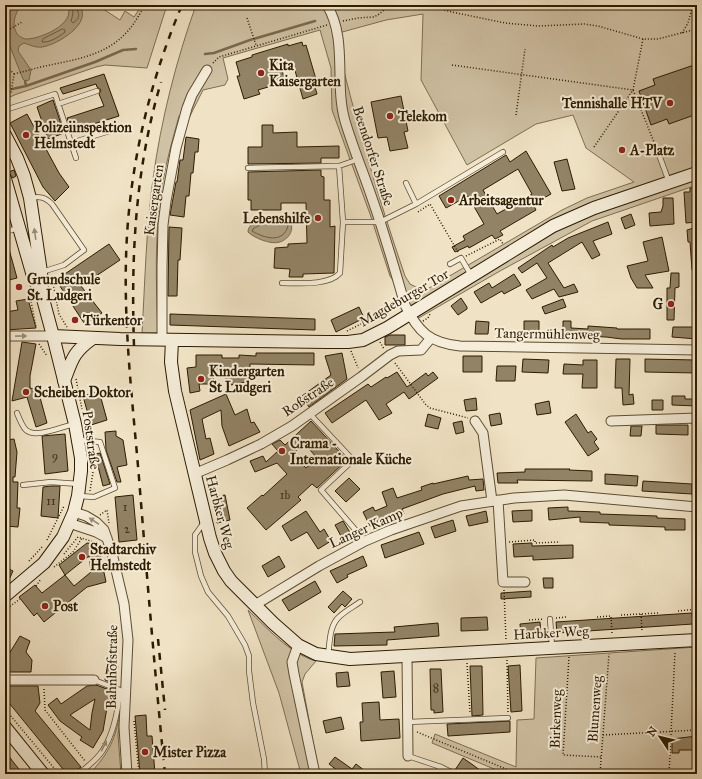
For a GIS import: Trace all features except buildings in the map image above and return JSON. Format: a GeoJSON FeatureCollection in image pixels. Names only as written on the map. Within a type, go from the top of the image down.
{"type":"FeatureCollection","features":[{"type":"Feature","properties":{"kind":"main road"},"geometry":{"type":"LineString","coordinates":[[5,135],[17,158],[30,198],[41,272],[43,299]]}},
{"type":"Feature","properties":{"kind":"main road","name":"Magdeburger Tor"},"geometry":{"type":"LineString","coordinates":[[53,336],[167,340],[345,337],[363,340],[376,334],[407,310],[471,276],[553,226],[574,216],[697,173]]}},
{"type":"Feature","properties":{"kind":"main road"},"geometry":{"type":"LineString","coordinates":[[5,179],[33,276],[43,299]]}},
{"type":"Feature","properties":{"kind":"main road","name":"Poststraße"},"geometry":{"type":"LineString","coordinates":[[5,596],[44,563],[58,545],[74,512],[79,490],[81,458],[79,440],[43,299]]}},
{"type":"Feature","properties":{"kind":"main road"},"geometry":{"type":"LineString","coordinates":[[64,381],[73,356],[81,346],[93,338]]}},
{"type":"Feature","properties":{"kind":"main road","name":"Harbker Weg"},"geometry":{"type":"LineString","coordinates":[[167,340],[175,391],[205,521],[214,553],[231,581],[273,624],[298,645],[316,654],[328,657],[350,659],[697,640]]}},
{"type":"Feature","properties":{"kind":"main road"},"geometry":{"type":"LineString","coordinates":[[5,721],[43,774]]}},
{"type":"Feature","properties":{"kind":"street","name":"Beendorfer Straße"},"geometry":{"type":"LineString","coordinates":[[327,5],[336,23],[338,38],[340,101],[345,121],[380,222],[407,310]]}},
{"type":"Feature","properties":{"kind":"street","name":"Kaisergarten"},"geometry":{"type":"LineString","coordinates":[[167,340],[162,267],[163,224],[166,201],[176,148],[187,108],[192,95],[207,70]]}},
{"type":"Feature","properties":{"kind":"street","name":"Tangermühlenweg"},"geometry":{"type":"LineString","coordinates":[[407,310],[423,332],[445,345],[697,350]]}},
{"type":"Feature","properties":{"kind":"street"},"geometry":{"type":"LineString","coordinates":[[5,336],[53,336]]}},
{"type":"Feature","properties":{"kind":"street"},"geometry":{"type":"LineString","coordinates":[[394,353],[421,350],[431,338]]}},
{"type":"Feature","properties":{"kind":"street","name":"Roßstraße"},"geometry":{"type":"LineString","coordinates":[[194,474],[261,444],[310,414],[394,353]]}},
{"type":"Feature","properties":{"kind":"street"},"geometry":{"type":"LineString","coordinates":[[612,421],[697,418]]}},
{"type":"Feature","properties":{"kind":"street"},"geometry":{"type":"LineString","coordinates":[[475,421],[483,433],[495,501],[503,582],[525,582]]}},
{"type":"Feature","properties":{"kind":"street","name":"Langer Kamp"},"geometry":{"type":"LineString","coordinates":[[255,605],[319,566],[366,541],[391,530],[455,508],[495,501],[564,495],[697,507]]}},
{"type":"Feature","properties":{"kind":"street","name":"Bahnhofstraße"},"geometry":{"type":"LineString","coordinates":[[74,512],[86,516],[100,525],[104,530],[105,542],[112,553],[122,597],[127,627],[128,651],[124,728],[127,774]]}},
{"type":"Feature","properties":{"kind":"street"},"geometry":{"type":"LineString","coordinates":[[69,523],[96,532],[105,542]]}},
{"type":"Feature","properties":{"kind":"street"},"geometry":{"type":"LineString","coordinates":[[298,645],[292,662],[315,774]]}},
{"type":"Feature","properties":{"kind":"street"},"geometry":{"type":"LineString","coordinates":[[408,656],[408,756]]}},
{"type":"Feature","properties":{"kind":"street"},"geometry":{"type":"LineString","coordinates":[[5,680],[94,680]]}},
{"type":"Feature","properties":{"kind":"lane"},"geometry":{"type":"LineString","coordinates":[[58,104],[97,91]]}},
{"type":"Feature","properties":{"kind":"lane"},"geometry":{"type":"LineString","coordinates":[[5,110],[55,94],[76,158]]}},
{"type":"Feature","properties":{"kind":"lane"},"geometry":{"type":"LineString","coordinates":[[71,144],[116,129]]}},
{"type":"Feature","properties":{"kind":"lane"},"geometry":{"type":"LineString","coordinates":[[668,149],[658,152],[669,182]]}},
{"type":"Feature","properties":{"kind":"lane"},"geometry":{"type":"LineString","coordinates":[[343,222],[380,222],[416,204],[503,152]]}},
{"type":"Feature","properties":{"kind":"lane"},"geometry":{"type":"LineString","coordinates":[[248,168],[339,166],[359,159]]}},
{"type":"Feature","properties":{"kind":"lane"},"geometry":{"type":"LineString","coordinates":[[282,283],[314,283],[336,277],[340,273],[343,222],[339,166]]}},
{"type":"Feature","properties":{"kind":"lane"},"geometry":{"type":"LineString","coordinates":[[406,183],[416,204]]}},
{"type":"Feature","properties":{"kind":"lane"},"geometry":{"type":"LineString","coordinates":[[30,198],[37,196],[45,198],[52,204],[84,250],[64,265],[41,272]]}},
{"type":"Feature","properties":{"kind":"lane"},"geometry":{"type":"LineString","coordinates":[[5,232],[19,228]]}},
{"type":"Feature","properties":{"kind":"lane"},"geometry":{"type":"LineString","coordinates":[[450,264],[461,258],[471,276]]}},
{"type":"Feature","properties":{"kind":"lane"},"geometry":{"type":"LineString","coordinates":[[17,413],[25,429],[41,434],[75,424]]}},
{"type":"Feature","properties":{"kind":"lane"},"geometry":{"type":"LineString","coordinates":[[310,414],[353,460],[321,490],[366,541]]}},
{"type":"Feature","properties":{"kind":"lane"},"geometry":{"type":"LineString","coordinates":[[23,485],[50,482],[79,490],[94,497],[115,488],[100,442],[79,440]]}},
{"type":"Feature","properties":{"kind":"lane"},"geometry":{"type":"LineString","coordinates":[[205,521],[195,535],[194,552],[201,576],[208,592],[231,621],[245,645],[249,656],[249,671],[253,703],[264,759],[265,774]]}},
{"type":"Feature","properties":{"kind":"lane"},"geometry":{"type":"LineString","coordinates":[[328,657],[331,632],[335,622],[339,616],[360,602]]}},
{"type":"Feature","properties":{"kind":"lane"},"geometry":{"type":"LineString","coordinates":[[550,619],[552,648]]}},
{"type":"Feature","properties":{"kind":"lane"},"geometry":{"type":"LineString","coordinates":[[78,774],[89,766],[103,750],[118,710],[120,690],[94,680]]}},
{"type":"Feature","properties":{"kind":"lane"},"geometry":{"type":"LineString","coordinates":[[408,725],[470,719],[508,718]]}},
{"type":"Feature","properties":{"kind":"lane"},"geometry":{"type":"LineString","coordinates":[[408,756],[441,767],[455,774]]}},
{"type":"Feature","properties":{"kind":"lane"},"geometry":{"type":"LineString","coordinates":[[436,774],[441,767]]}},
{"type":"Feature","properties":{"kind":"path"},"geometry":{"type":"LineString","coordinates":[[14,74],[97,54],[125,34],[145,5]]}},
{"type":"Feature","properties":{"kind":"path"},"geometry":{"type":"LineString","coordinates":[[207,70],[219,57],[336,23],[358,18],[373,17],[378,15],[390,5]]}},
{"type":"Feature","properties":{"kind":"path"},"geometry":{"type":"LineString","coordinates":[[424,5],[505,23],[538,26],[584,24],[598,26],[643,39],[658,39],[697,29]]}},
{"type":"Feature","properties":{"kind":"path"},"geometry":{"type":"LineString","coordinates":[[682,33],[688,23],[693,5]]}},
{"type":"Feature","properties":{"kind":"path"},"geometry":{"type":"LineString","coordinates":[[247,18],[256,45]]}},
{"type":"Feature","properties":{"kind":"path"},"geometry":{"type":"LineString","coordinates":[[5,32],[22,22]]}},
{"type":"Feature","properties":{"kind":"path"},"geometry":{"type":"LineString","coordinates":[[594,147],[633,90],[643,39]]}},
{"type":"Feature","properties":{"kind":"path"},"geometry":{"type":"LineString","coordinates":[[516,115],[525,49]]}},
{"type":"Feature","properties":{"kind":"path"},"geometry":{"type":"LineString","coordinates":[[5,66],[14,74]]}},
{"type":"Feature","properties":{"kind":"path"},"geometry":{"type":"LineString","coordinates":[[452,66],[522,74],[633,90]]}},
{"type":"Feature","properties":{"kind":"path"},"geometry":{"type":"LineString","coordinates":[[5,94],[11,92],[14,74]]}},
{"type":"Feature","properties":{"kind":"path"},"geometry":{"type":"LineString","coordinates":[[633,90],[658,152]]}},
{"type":"Feature","properties":{"kind":"path"},"geometry":{"type":"LineString","coordinates":[[418,212],[430,204],[461,258],[500,239],[504,246]]}},
{"type":"Feature","properties":{"kind":"path"},"geometry":{"type":"LineString","coordinates":[[361,377],[345,337],[367,321],[394,312],[407,310]]}},
{"type":"Feature","properties":{"kind":"path"},"geometry":{"type":"LineString","coordinates":[[416,324],[428,318],[431,312]]}},
{"type":"Feature","properties":{"kind":"path"},"geometry":{"type":"LineString","coordinates":[[376,334],[383,347],[394,353],[430,408],[475,421]]}},
{"type":"Feature","properties":{"kind":"path"},"geometry":{"type":"LineString","coordinates":[[38,343],[47,356]]}},
{"type":"Feature","properties":{"kind":"path"},"geometry":{"type":"LineString","coordinates":[[26,564],[46,542],[60,516],[65,502]]}},
{"type":"Feature","properties":{"kind":"path"},"geometry":{"type":"LineString","coordinates":[[78,537],[105,542]]}},
{"type":"Feature","properties":{"kind":"path"},"geometry":{"type":"LineString","coordinates":[[49,571],[73,552],[82,538]]}},
{"type":"Feature","properties":{"kind":"path"},"geometry":{"type":"LineString","coordinates":[[500,543],[535,540],[535,543],[560,542]]}},
{"type":"Feature","properties":{"kind":"path"},"geometry":{"type":"LineString","coordinates":[[503,582],[508,718]]}},
{"type":"Feature","properties":{"kind":"path"},"geometry":{"type":"LineString","coordinates":[[5,610],[20,599]]}},
{"type":"Feature","properties":{"kind":"path"},"geometry":{"type":"LineString","coordinates":[[678,611],[697,609]]}},
{"type":"Feature","properties":{"kind":"path"},"geometry":{"type":"LineString","coordinates":[[621,615],[659,613]]}},
{"type":"Feature","properties":{"kind":"path"},"geometry":{"type":"LineString","coordinates":[[641,614],[642,643]]}},
{"type":"Feature","properties":{"kind":"path","name":"Blumenweg"},"geometry":{"type":"LineString","coordinates":[[596,617],[611,616],[611,645],[600,774]]}},
{"type":"Feature","properties":{"kind":"path"},"geometry":{"type":"LineString","coordinates":[[669,774],[676,641]]}},
{"type":"Feature","properties":{"kind":"path","name":"Birkenweg"},"geometry":{"type":"LineString","coordinates":[[569,647],[563,755],[601,757]]}},
{"type":"Feature","properties":{"kind":"path"},"geometry":{"type":"LineString","coordinates":[[466,653],[470,719]]}},
{"type":"Feature","properties":{"kind":"path"},"geometry":{"type":"LineString","coordinates":[[43,679],[45,710],[89,766]]}},
{"type":"Feature","properties":{"kind":"path"},"geometry":{"type":"LineString","coordinates":[[5,721],[6,710]]}},
{"type":"Feature","properties":{"kind":"path"},"geometry":{"type":"LineString","coordinates":[[6,710],[59,774]]}},
{"type":"Feature","properties":{"kind":"path"},"geometry":{"type":"LineString","coordinates":[[133,716],[139,774]]}},
{"type":"Feature","properties":{"kind":"path"},"geometry":{"type":"LineString","coordinates":[[408,725],[518,774]]}},
{"type":"Feature","properties":{"kind":"path"},"geometry":{"type":"LineString","coordinates":[[603,735],[697,730]]}},
{"type":"Feature","properties":{"kind":"shaded area"},"geometry":{"type":"Polygon","coordinates":[[[5,5],[97,5],[120,20],[125,11],[134,17],[142,5],[167,5],[147,68],[105,65],[5,99],[5,5]]]}},
{"type":"Feature","properties":{"kind":"shaded area"},"geometry":{"type":"Polygon","coordinates":[[[196,5],[697,5],[697,185],[592,221],[500,271],[410,323],[394,282],[390,276],[370,214],[332,110],[331,68],[320,30],[223,58],[228,79],[225,85],[203,90],[189,118],[179,116],[170,148],[158,219],[156,276],[158,333],[142,333],[149,217],[156,157],[170,91],[196,5]],[[423,14],[386,20],[335,34],[367,156],[405,276],[410,284],[424,291],[562,210],[587,198],[634,182],[586,148],[573,115],[536,124],[467,165],[421,80],[423,14]]]}},
{"type":"Feature","properties":{"kind":"shaded area"},"geometry":{"type":"Polygon","coordinates":[[[248,610],[288,647],[306,658],[316,661],[305,674],[302,682],[319,774],[301,774],[279,693],[248,610]]]}},
{"type":"Feature","properties":{"kind":"shaded area"},"geometry":{"type":"Polygon","coordinates":[[[697,647],[697,774],[506,774],[432,743],[435,734],[516,767],[517,720],[534,719],[536,658],[697,647]]]}},
{"type":"Feature","properties":{"kind":"shaded area"},"geometry":{"type":"Polygon","coordinates":[[[121,708],[118,735],[121,774],[94,774],[93,770],[105,755],[115,734],[121,708]]]}},
{"type":"Feature","properties":{"kind":"water"},"geometry":{"type":"Polygon","coordinates":[[[5,5],[21,5],[16,15],[14,27],[17,34],[25,39],[39,37],[55,30],[67,18],[69,12],[67,5],[79,5],[82,12],[82,19],[78,26],[64,38],[42,47],[35,47],[24,43],[19,46],[18,51],[31,70],[29,80],[25,81],[23,79],[5,34],[5,5]]]}},
{"type":"Feature","properties":{"kind":"water"},"geometry":{"type":"Polygon","coordinates":[[[280,216],[289,221],[292,229],[291,233],[285,240],[272,243],[254,237],[248,232],[249,228],[255,222],[265,218],[280,216]]]}},
{"type":"Feature","properties":{"kind":"waterway"},"geometry":{"type":"LineString","coordinates":[[618,5],[632,7],[647,5]]}},
{"type":"Feature","properties":{"kind":"waterway"},"geometry":{"type":"LineString","coordinates":[[205,54],[214,53],[250,40],[315,21]]}},
{"type":"Feature","properties":{"kind":"waterway"},"geometry":{"type":"LineString","coordinates":[[12,89],[26,86],[95,62],[123,50],[136,49]]}},
{"type":"Feature","properties":{"kind":"waterway"},"geometry":{"type":"LineString","coordinates":[[25,81],[26,86]]}},
{"type":"Feature","properties":{"kind":"railway"},"geometry":{"type":"LineString","coordinates":[[165,774],[151,626],[130,369],[126,314],[126,259],[131,194],[142,130],[159,66],[182,5]]}},
{"type":"Feature","properties":{"kind":"railway"},"geometry":{"type":"LineString","coordinates":[[134,346],[134,246],[140,180],[152,115],[161,82]]}},
{"type":"Feature","properties":{"kind":"railway"},"geometry":{"type":"LineString","coordinates":[[158,639],[165,710]]}},
{"type":"Feature","properties":{"kind":"place","name":"Kita Kaisergarten"},"geometry":{"type":"Point","coordinates":[261,73]}},
{"type":"Feature","properties":{"kind":"place","name":"Tennishalle HTV"},"geometry":{"type":"Point","coordinates":[670,103]}},
{"type":"Feature","properties":{"kind":"place","name":"Telekom"},"geometry":{"type":"Point","coordinates":[390,116]}},
{"type":"Feature","properties":{"kind":"place","name":"Polizeiinspektion Helmstedt"},"geometry":{"type":"Point","coordinates":[26,135]}},
{"type":"Feature","properties":{"kind":"place","name":"A-Platz"},"geometry":{"type":"Point","coordinates":[622,150]}},
{"type":"Feature","properties":{"kind":"place","name":"Arbeitsagentur"},"geometry":{"type":"Point","coordinates":[451,200]}},
{"type":"Feature","properties":{"kind":"place","name":"Lebenshilfe"},"geometry":{"type":"Point","coordinates":[318,218]}},
{"type":"Feature","properties":{"kind":"place","name":"Grundschule St. Ludgeri"},"geometry":{"type":"Point","coordinates":[19,287]}},
{"type":"Feature","properties":{"kind":"place","name":"G"},"geometry":{"type":"Point","coordinates":[671,304]}},
{"type":"Feature","properties":{"kind":"place","name":"Türkentor"},"geometry":{"type":"Point","coordinates":[75,320]}},
{"type":"Feature","properties":{"kind":"place","name":"Kindergarten St Ludgeri"},"geometry":{"type":"Point","coordinates":[201,379]}},
{"type":"Feature","properties":{"kind":"place","name":"Scheiben Doktor"},"geometry":{"type":"Point","coordinates":[26,392]}},
{"type":"Feature","properties":{"kind":"place","name":"Crama - Internationale Küche"},"geometry":{"type":"Point","coordinates":[282,451]}},
{"type":"Feature","properties":{"kind":"place","name":"Stadtarchiv Helmstedt"},"geometry":{"type":"Point","coordinates":[82,557]}},
{"type":"Feature","properties":{"kind":"place","name":"Post"},"geometry":{"type":"Point","coordinates":[45,606]}},
{"type":"Feature","properties":{"kind":"place","name":"Mister Pizza"},"geometry":{"type":"Point","coordinates":[145,752]}}]}
